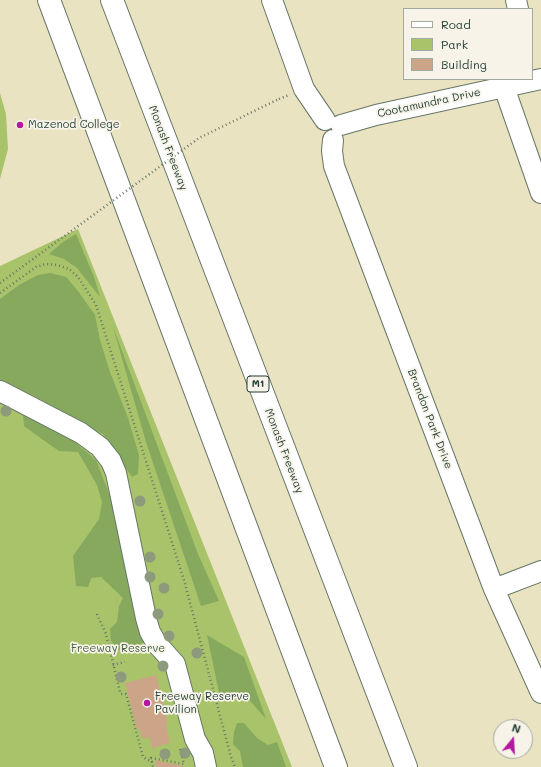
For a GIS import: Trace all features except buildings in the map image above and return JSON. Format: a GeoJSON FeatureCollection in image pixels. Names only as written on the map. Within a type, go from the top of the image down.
{"type":"FeatureCollection","features":[{"type":"Feature","properties":{"kind":"highway"},"geometry":{"type":"LineString","coordinates":[[49,0],[218,456],[336,767]]}},
{"type":"Feature","properties":{"kind":"highway","name":"Monash Freeway"},"geometry":{"type":"LineString","coordinates":[[112,0],[406,767]]}},
{"type":"Feature","properties":{"kind":"highway"},"geometry":{"type":"LineString","coordinates":[[388,719],[412,767]]}},
{"type":"Feature","properties":{"kind":"street"},"geometry":{"type":"LineString","coordinates":[[272,0],[304,89],[333,129]]}},
{"type":"Feature","properties":{"kind":"street","name":"Cootamundra Drive"},"geometry":{"type":"LineString","coordinates":[[333,129],[376,114],[504,87],[524,80]]}},
{"type":"Feature","properties":{"kind":"street"},"geometry":{"type":"LineString","coordinates":[[504,87],[541,192]]}},
{"type":"Feature","properties":{"kind":"street","name":"Brandon Park Drive"},"geometry":{"type":"LineString","coordinates":[[333,129],[332,151],[334,166],[494,589],[541,693]]}},
{"type":"Feature","properties":{"kind":"street"},"geometry":{"type":"LineString","coordinates":[[0,391],[81,433],[100,447],[111,461],[118,479],[150,632],[156,644],[175,664],[195,739],[203,753],[206,767]]}},
{"type":"Feature","properties":{"kind":"street"},"geometry":{"type":"LineString","coordinates":[[494,589],[541,571]]}},
{"type":"Feature","properties":{"kind":"path"},"geometry":{"type":"LineString","coordinates":[[0,283],[199,138],[279,99]]}},
{"type":"Feature","properties":{"kind":"path"},"geometry":{"type":"LineString","coordinates":[[0,293],[36,267],[46,264],[57,265],[69,269],[78,277],[96,305],[184,580],[231,757],[236,767]]}},
{"type":"Feature","properties":{"kind":"path"},"geometry":{"type":"LineString","coordinates":[[97,614],[106,634],[120,692],[121,694],[126,694],[143,757],[152,762]]}},
{"type":"Feature","properties":{"kind":"path"},"geometry":{"type":"LineString","coordinates":[[113,665],[125,662]]}},
{"type":"Feature","properties":{"kind":"path"},"geometry":{"type":"LineString","coordinates":[[153,767],[151,758],[184,764],[179,743]]}},
{"type":"Feature","properties":{"kind":"green space"},"geometry":{"type":"Polygon","coordinates":[[[0,93],[6,114],[8,149],[0,179],[0,93]]]}},
{"type":"Feature","properties":{"kind":"green space","name":"Freeway Reserve"},"geometry":{"type":"Polygon","coordinates":[[[78,229],[292,767],[0,767],[0,266],[78,229]]]}},
{"type":"Feature","properties":{"kind":"green space"},"geometry":{"type":"Polygon","coordinates":[[[76,234],[94,277],[100,297],[77,268],[64,259],[49,254],[63,242],[76,234]]]}},
{"type":"Feature","properties":{"kind":"green space"},"geometry":{"type":"Polygon","coordinates":[[[50,273],[66,277],[95,315],[100,340],[110,372],[128,418],[139,455],[138,474],[132,477],[103,434],[36,397],[0,380],[0,299],[19,285],[38,275],[50,273]]]}},
{"type":"Feature","properties":{"kind":"green space"},"geometry":{"type":"Polygon","coordinates":[[[113,327],[198,554],[219,601],[201,606],[146,442],[113,327]]]}},
{"type":"Feature","properties":{"kind":"green space"},"geometry":{"type":"Polygon","coordinates":[[[23,415],[71,439],[96,460],[114,506],[146,642],[119,650],[111,641],[110,629],[117,622],[119,606],[123,598],[101,577],[91,578],[88,587],[76,586],[73,556],[99,519],[102,502],[97,485],[78,452],[59,451],[24,426],[23,415]]]}},
{"type":"Feature","properties":{"kind":"green space"},"geometry":{"type":"Polygon","coordinates":[[[207,635],[244,657],[266,719],[243,693],[220,697],[207,635]]]}},
{"type":"Feature","properties":{"kind":"green space"},"geometry":{"type":"Polygon","coordinates":[[[237,723],[244,723],[257,738],[268,745],[277,742],[286,767],[243,767],[240,751],[233,744],[234,732],[237,723]]]}},
{"type":"Feature","properties":{"kind":"place","name":"Mazenod College"},"geometry":{"type":"Point","coordinates":[20,125]}},
{"type":"Feature","properties":{"kind":"place","name":"Freeway Reserve Pavilion"},"geometry":{"type":"Point","coordinates":[147,703]}}]}
